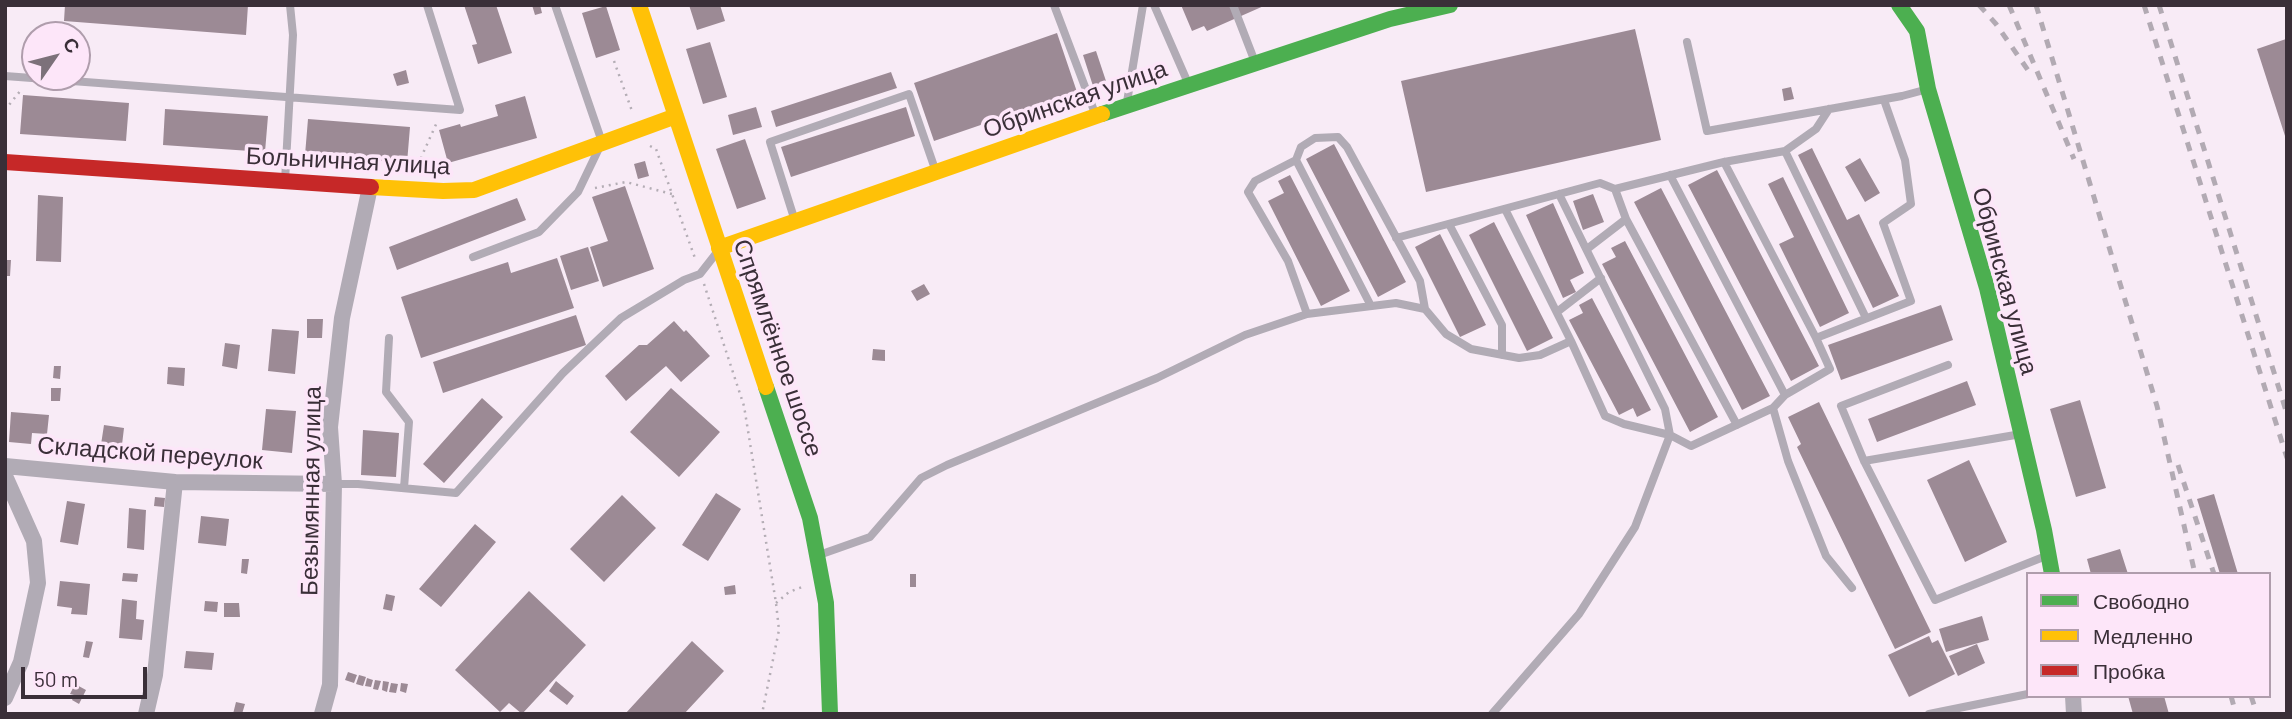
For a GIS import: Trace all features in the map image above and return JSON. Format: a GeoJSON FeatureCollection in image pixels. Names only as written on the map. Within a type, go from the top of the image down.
{"type":"FeatureCollection","features":[{"type":"Feature","properties":{"kind":"street","name":"Спрямлённое шоссе"},"geometry":{"type":"LineString","coordinates":[[639,5],[799,479],[822,580],[828,631],[830,714]]}},
{"type":"Feature","properties":{"kind":"street","name":"Обринская улица"},"geometry":{"type":"LineString","coordinates":[[719,248],[1255,62],[1390,19],[1450,5]]}},
{"type":"Feature","properties":{"kind":"street","name":"Обринская улица"},"geometry":{"type":"LineString","coordinates":[[1899,5],[1917,31],[1928,89],[1987,288],[2052,572]]}},
{"type":"Feature","properties":{"kind":"street","name":"Больничная улица"},"geometry":{"type":"LineString","coordinates":[[5,162],[370,187],[474,190],[676,116]]}},
{"type":"Feature","properties":{"kind":"street","name":"Безымянная улица"},"geometry":{"type":"LineString","coordinates":[[322,714],[330,685],[334,484],[330,427],[342,318],[370,187]]}},
{"type":"Feature","properties":{"kind":"street","name":"Складской переулок"},"geometry":{"type":"LineString","coordinates":[[5,466],[175,482],[334,484]]}},
{"type":"Feature","properties":{"kind":"street"},"geometry":{"type":"LineString","coordinates":[[5,476],[34,541],[38,583],[21,662],[5,698]]}},
{"type":"Feature","properties":{"kind":"street"},"geometry":{"type":"LineString","coordinates":[[146,714],[155,675],[175,482]]}},
{"type":"Feature","properties":{"kind":"lane"},"geometry":{"type":"LineString","coordinates":[[285,181],[293,35],[290,5]]}},
{"type":"Feature","properties":{"kind":"lane"},"geometry":{"type":"LineString","coordinates":[[91,82],[460,110],[428,5]]}},
{"type":"Feature","properties":{"kind":"lane"},"geometry":{"type":"LineString","coordinates":[[1054,5],[1096,116]]}},
{"type":"Feature","properties":{"kind":"lane"},"geometry":{"type":"LineString","coordinates":[[1126,106],[1143,5]]}},
{"type":"Feature","properties":{"kind":"lane"},"geometry":{"type":"LineString","coordinates":[[1154,5],[1189,84]]}},
{"type":"Feature","properties":{"kind":"lane"},"geometry":{"type":"LineString","coordinates":[[1233,5],[1255,62]]}},
{"type":"Feature","properties":{"kind":"lane"},"geometry":{"type":"LineString","coordinates":[[472,257],[539,232],[578,192],[602,142],[557,6]]}},
{"type":"Feature","properties":{"kind":"lane"},"geometry":{"type":"LineString","coordinates":[[1687,42],[1707,131],[1884,100],[1928,89]]}},
{"type":"Feature","properties":{"kind":"lane"},"geometry":{"type":"LineString","coordinates":[[795,222],[770,142],[909,94],[936,172]]}},
{"type":"Feature","properties":{"kind":"lane"},"geometry":{"type":"LineString","coordinates":[[1816,338],[1911,301],[1884,223],[1910,204],[1905,160],[1884,100]]}},
{"type":"Feature","properties":{"kind":"lane"},"geometry":{"type":"LineString","coordinates":[[1396,238],[1600,183],[1615,190],[1724,162],[1785,151],[1816,129],[1829,109]]}},
{"type":"Feature","properties":{"kind":"lane"},"geometry":{"type":"LineString","coordinates":[[1307,314],[1288,261],[1248,192],[1255,181],[1296,160],[1301,147],[1315,138],[1338,137],[1347,146],[1420,281],[1425,309],[1447,334],[1471,349],[1519,358],[1540,355],[1571,341]]}},
{"type":"Feature","properties":{"kind":"lane"},"geometry":{"type":"LineString","coordinates":[[1785,151],[1866,318]]}},
{"type":"Feature","properties":{"kind":"lane"},"geometry":{"type":"LineString","coordinates":[[1296,160],[1371,306]]}},
{"type":"Feature","properties":{"kind":"lane"},"geometry":{"type":"LineString","coordinates":[[1505,209],[1605,415],[1624,424],[1671,435],[1691,446],[1773,408],[1785,395],[1830,369],[1724,162]]}},
{"type":"Feature","properties":{"kind":"lane"},"geometry":{"type":"LineString","coordinates":[[1670,175],[1785,395]]}},
{"type":"Feature","properties":{"kind":"lane"},"geometry":{"type":"LineString","coordinates":[[1615,190],[1626,219],[1737,425]]}},
{"type":"Feature","properties":{"kind":"lane"},"geometry":{"type":"LineString","coordinates":[[1492,714],[1579,614],[1635,527],[1671,435],[1665,409],[1559,194]]}},
{"type":"Feature","properties":{"kind":"lane"},"geometry":{"type":"LineString","coordinates":[[1587,249],[1626,219]]}},
{"type":"Feature","properties":{"kind":"lane"},"geometry":{"type":"LineString","coordinates":[[1449,224],[1502,326],[1502,355]]}},
{"type":"Feature","properties":{"kind":"lane"},"geometry":{"type":"LineString","coordinates":[[334,484],[456,493],[562,373],[621,318],[684,280],[700,274],[719,248]]}},
{"type":"Feature","properties":{"kind":"lane"},"geometry":{"type":"LineString","coordinates":[[1557,312],[1601,278]]}},
{"type":"Feature","properties":{"kind":"lane"},"geometry":{"type":"LineString","coordinates":[[817,556],[870,537],[922,478],[1157,378],[1245,335],[1307,314],[1396,303],[1425,309]]}},
{"type":"Feature","properties":{"kind":"lane"},"geometry":{"type":"LineString","coordinates":[[389,338],[386,393],[410,422],[404,488]]}},
{"type":"Feature","properties":{"kind":"lane"},"geometry":{"type":"LineString","coordinates":[[1948,365],[1841,406],[1864,461],[1935,600],[2048,555]]}},
{"type":"Feature","properties":{"kind":"lane"},"geometry":{"type":"LineString","coordinates":[[1773,408],[1788,461],[1826,556],[1852,588]]}},
{"type":"Feature","properties":{"kind":"lane"},"geometry":{"type":"LineString","coordinates":[[1864,461],[2021,434]]}},
{"type":"Feature","properties":{"kind":"lane"},"geometry":{"type":"LineString","coordinates":[[1929,714],[2026,694]]}},
{"type":"Feature","properties":{"kind":"path"},"geometry":{"type":"LineString","coordinates":[[614,61],[639,129],[641,142],[656,149],[744,406],[779,630],[762,714]]}},
{"type":"Feature","properties":{"kind":"path"},"geometry":{"type":"LineString","coordinates":[[5,110],[21,90]]}},
{"type":"Feature","properties":{"kind":"path"},"geometry":{"type":"LineString","coordinates":[[421,175],[414,174],[443,108]]}},
{"type":"Feature","properties":{"kind":"path"},"geometry":{"type":"LineString","coordinates":[[578,192],[626,182],[672,194]]}},
{"type":"Feature","properties":{"kind":"path"},"geometry":{"type":"LineString","coordinates":[[776,603],[789,592],[822,580]]}},
{"type":"Feature","properties":{"kind":"building"},"geometry":{"type":"Polygon","coordinates":[[[65,5],[248,5],[246,35],[64,21],[65,5]]]}},
{"type":"Feature","properties":{"kind":"building"},"geometry":{"type":"Polygon","coordinates":[[[464,5],[496,5],[512,53],[478,64],[472,45],[477,44],[464,5]]]}},
{"type":"Feature","properties":{"kind":"building"},"geometry":{"type":"Polygon","coordinates":[[[532,5],[540,5],[542,13],[535,15],[532,5]]]}},
{"type":"Feature","properties":{"kind":"building"},"geometry":{"type":"Polygon","coordinates":[[[689,5],[720,5],[725,21],[697,30],[689,5]]]}},
{"type":"Feature","properties":{"kind":"building"},"geometry":{"type":"Polygon","coordinates":[[[1181,5],[1266,5],[1207,31],[1204,26],[1192,31],[1181,5]]]}},
{"type":"Feature","properties":{"kind":"building"},"geometry":{"type":"Polygon","coordinates":[[[606,6],[620,50],[596,58],[582,13],[606,6]]]}},
{"type":"Feature","properties":{"kind":"building"},"geometry":{"type":"Polygon","coordinates":[[[1635,29],[1661,140],[1426,192],[1401,81],[1635,29]]]}},
{"type":"Feature","properties":{"kind":"building"},"geometry":{"type":"Polygon","coordinates":[[[1057,33],[1077,92],[934,141],[914,83],[1057,33]]]}},
{"type":"Feature","properties":{"kind":"building"},"geometry":{"type":"Polygon","coordinates":[[[2286,39],[2287,41],[2286,139],[2257,49],[2286,39]]]}},
{"type":"Feature","properties":{"kind":"building"},"geometry":{"type":"Polygon","coordinates":[[[710,42],[727,97],[703,104],[686,49],[710,42]]]}},
{"type":"Feature","properties":{"kind":"building"},"geometry":{"type":"Polygon","coordinates":[[[1096,51],[1106,81],[1093,86],[1083,55],[1096,51]]]}},
{"type":"Feature","properties":{"kind":"building"},"geometry":{"type":"Polygon","coordinates":[[[406,70],[409,83],[397,86],[393,74],[406,70]]]}},
{"type":"Feature","properties":{"kind":"building"},"geometry":{"type":"Polygon","coordinates":[[[891,72],[897,88],[776,127],[771,111],[891,72]]]}},
{"type":"Feature","properties":{"kind":"building"},"geometry":{"type":"Polygon","coordinates":[[[1791,87],[1794,99],[1784,101],[1782,89],[1791,87]]]}},
{"type":"Feature","properties":{"kind":"building"},"geometry":{"type":"Polygon","coordinates":[[[23,95],[129,103],[126,141],[20,134],[23,95]]]}},
{"type":"Feature","properties":{"kind":"building"},"geometry":{"type":"Polygon","coordinates":[[[525,96],[537,138],[448,163],[439,130],[460,124],[461,127],[498,116],[495,105],[525,96]]]}},
{"type":"Feature","properties":{"kind":"building"},"geometry":{"type":"Polygon","coordinates":[[[756,107],[762,127],[733,135],[728,115],[756,107]]]}},
{"type":"Feature","properties":{"kind":"building"},"geometry":{"type":"Polygon","coordinates":[[[906,107],[915,136],[791,177],[781,147],[906,107]]]}},
{"type":"Feature","properties":{"kind":"building"},"geometry":{"type":"Polygon","coordinates":[[[165,109],[268,116],[265,152],[163,145],[165,109]]]}},
{"type":"Feature","properties":{"kind":"building"},"geometry":{"type":"Polygon","coordinates":[[[308,119],[410,127],[407,163],[305,155],[308,119]]]}},
{"type":"Feature","properties":{"kind":"building"},"geometry":{"type":"Polygon","coordinates":[[[745,139],[766,199],[737,209],[716,149],[745,139]]]}},
{"type":"Feature","properties":{"kind":"building"},"geometry":{"type":"Polygon","coordinates":[[[1334,144],[1406,282],[1378,297],[1306,159],[1334,144]]]}},
{"type":"Feature","properties":{"kind":"building"},"geometry":{"type":"Polygon","coordinates":[[[1812,148],[1847,220],[1859,214],[1899,296],[1873,308],[1798,155],[1812,148]]]}},
{"type":"Feature","properties":{"kind":"building"},"geometry":{"type":"Polygon","coordinates":[[[1860,158],[1880,193],[1865,202],[1845,167],[1860,158]]]}},
{"type":"Feature","properties":{"kind":"building"},"geometry":{"type":"Polygon","coordinates":[[[645,161],[649,176],[638,179],[634,164],[645,161]]]}},
{"type":"Feature","properties":{"kind":"building"},"geometry":{"type":"Polygon","coordinates":[[[1717,170],[1819,366],[1791,381],[1688,185],[1717,170]]]}},
{"type":"Feature","properties":{"kind":"building"},"geometry":{"type":"Polygon","coordinates":[[[1290,175],[1350,291],[1321,306],[1268,201],[1284,193],[1278,181],[1290,175]]]}},
{"type":"Feature","properties":{"kind":"building"},"geometry":{"type":"Polygon","coordinates":[[[1783,177],[1849,313],[1820,327],[1779,244],[1794,237],[1768,184],[1783,177]]]}},
{"type":"Feature","properties":{"kind":"building"},"geometry":{"type":"Polygon","coordinates":[[[625,186],[654,269],[603,287],[590,247],[608,241],[592,197],[625,186]]]}},
{"type":"Feature","properties":{"kind":"building"},"geometry":{"type":"Polygon","coordinates":[[[1661,188],[1770,396],[1742,410],[1634,202],[1661,188]]]}},
{"type":"Feature","properties":{"kind":"building"},"geometry":{"type":"Polygon","coordinates":[[[1593,194],[1604,222],[1583,230],[1573,201],[1593,194]]]}},
{"type":"Feature","properties":{"kind":"building"},"geometry":{"type":"Polygon","coordinates":[[[38,195],[63,197],[61,262],[36,261],[38,195]]]}},
{"type":"Feature","properties":{"kind":"building"},"geometry":{"type":"Polygon","coordinates":[[[517,198],[526,220],[397,270],[389,247],[517,198]]]}},
{"type":"Feature","properties":{"kind":"building"},"geometry":{"type":"Polygon","coordinates":[[[1553,203],[1584,273],[1570,280],[1576,292],[1563,298],[1526,215],[1553,203]]]}},
{"type":"Feature","properties":{"kind":"building"},"geometry":{"type":"Polygon","coordinates":[[[1494,222],[1553,338],[1527,351],[1469,235],[1494,222]]]}},
{"type":"Feature","properties":{"kind":"building"},"geometry":{"type":"Polygon","coordinates":[[[1440,234],[1486,325],[1460,337],[1415,247],[1440,234]]]}},
{"type":"Feature","properties":{"kind":"building"},"geometry":{"type":"Polygon","coordinates":[[[1625,241],[1718,417],[1690,432],[1602,264],[1616,257],[1611,248],[1625,241]]]}},
{"type":"Feature","properties":{"kind":"building"},"geometry":{"type":"Polygon","coordinates":[[[588,247],[599,281],[571,290],[560,256],[588,247]]]}},
{"type":"Feature","properties":{"kind":"building"},"geometry":{"type":"Polygon","coordinates":[[[557,258],[574,308],[421,358],[401,297],[508,262],[511,273],[557,258]]]}},
{"type":"Feature","properties":{"kind":"building"},"geometry":{"type":"Polygon","coordinates":[[[5,260],[11,260],[10,276],[5,276],[5,260]]]}},
{"type":"Feature","properties":{"kind":"building"},"geometry":{"type":"Polygon","coordinates":[[[924,284],[930,294],[917,301],[911,291],[924,284]]]}},
{"type":"Feature","properties":{"kind":"building"},"geometry":{"type":"Polygon","coordinates":[[[1592,298],[1651,410],[1637,417],[1633,408],[1619,415],[1569,320],[1583,313],[1579,305],[1592,298]]]}},
{"type":"Feature","properties":{"kind":"building"},"geometry":{"type":"Polygon","coordinates":[[[1941,305],[1953,340],[1841,380],[1828,345],[1941,305]]]}},
{"type":"Feature","properties":{"kind":"building"},"geometry":{"type":"Polygon","coordinates":[[[576,315],[586,345],[443,393],[433,362],[576,315]]]}},
{"type":"Feature","properties":{"kind":"building"},"geometry":{"type":"Polygon","coordinates":[[[307,319],[323,319],[322,338],[307,338],[307,319]]]}},
{"type":"Feature","properties":{"kind":"building"},"geometry":{"type":"Polygon","coordinates":[[[674,321],[710,356],[681,382],[666,366],[626,401],[605,376],[639,345],[647,345],[674,321]]]}},
{"type":"Feature","properties":{"kind":"building"},"geometry":{"type":"Polygon","coordinates":[[[272,329],[299,331],[295,374],[268,371],[272,329]]]}},
{"type":"Feature","properties":{"kind":"building"},"geometry":{"type":"Polygon","coordinates":[[[225,343],[240,345],[237,369],[222,366],[225,343]]]}},
{"type":"Feature","properties":{"kind":"building"},"geometry":{"type":"Polygon","coordinates":[[[873,349],[885,350],[885,361],[872,360],[873,349]]]}},
{"type":"Feature","properties":{"kind":"building"},"geometry":{"type":"Polygon","coordinates":[[[54,366],[61,366],[60,379],[53,378],[54,366]]]}},
{"type":"Feature","properties":{"kind":"building"},"geometry":{"type":"Polygon","coordinates":[[[168,367],[185,368],[184,386],[167,384],[168,367]]]}},
{"type":"Feature","properties":{"kind":"building"},"geometry":{"type":"Polygon","coordinates":[[[1967,381],[1976,405],[1877,442],[1868,419],[1967,381]]]}},
{"type":"Feature","properties":{"kind":"building"},"geometry":{"type":"Polygon","coordinates":[[[51,388],[61,388],[60,401],[51,401],[51,388]]]}},
{"type":"Feature","properties":{"kind":"building"},"geometry":{"type":"Polygon","coordinates":[[[671,388],[720,432],[679,477],[630,432],[671,388]]]}},
{"type":"Feature","properties":{"kind":"building"},"geometry":{"type":"Polygon","coordinates":[[[482,398],[503,417],[444,483],[423,464],[482,398]]]}},
{"type":"Feature","properties":{"kind":"building"},"geometry":{"type":"Polygon","coordinates":[[[2080,400],[2106,488],[2076,497],[2050,409],[2080,400]]]}},
{"type":"Feature","properties":{"kind":"building"},"geometry":{"type":"Polygon","coordinates":[[[1819,402],[1931,632],[1895,649],[1797,447],[1801,444],[1788,417],[1819,402]]]}},
{"type":"Feature","properties":{"kind":"building"},"geometry":{"type":"Polygon","coordinates":[[[266,409],[296,411],[292,453],[262,450],[266,409]]]}},
{"type":"Feature","properties":{"kind":"building"},"geometry":{"type":"Polygon","coordinates":[[[11,412],[49,415],[47,434],[32,433],[31,444],[9,442],[11,412]]]}},
{"type":"Feature","properties":{"kind":"building"},"geometry":{"type":"Polygon","coordinates":[[[104,425],[124,428],[121,453],[100,451],[104,425]]]}},
{"type":"Feature","properties":{"kind":"building"},"geometry":{"type":"Polygon","coordinates":[[[363,430],[399,433],[396,477],[361,475],[363,430]]]}},
{"type":"Feature","properties":{"kind":"building"},"geometry":{"type":"Polygon","coordinates":[[[1969,460],[2007,542],[1965,562],[1927,480],[1969,460]]]}},
{"type":"Feature","properties":{"kind":"building"},"geometry":{"type":"Polygon","coordinates":[[[716,493],[741,509],[708,561],[682,545],[716,493]]]}},
{"type":"Feature","properties":{"kind":"building"},"geometry":{"type":"Polygon","coordinates":[[[2214,494],[2237,572],[2219,572],[2197,499],[2214,494]]]}},
{"type":"Feature","properties":{"kind":"building"},"geometry":{"type":"Polygon","coordinates":[[[622,495],[656,528],[604,582],[570,549],[622,495]]]}},
{"type":"Feature","properties":{"kind":"building"},"geometry":{"type":"Polygon","coordinates":[[[155,497],[165,498],[164,507],[154,506],[155,497]]]}},
{"type":"Feature","properties":{"kind":"building"},"geometry":{"type":"Polygon","coordinates":[[[67,501],[85,504],[78,545],[60,542],[67,501]]]}},
{"type":"Feature","properties":{"kind":"building"},"geometry":{"type":"Polygon","coordinates":[[[129,508],[146,510],[144,550],[127,548],[129,508]]]}},
{"type":"Feature","properties":{"kind":"building"},"geometry":{"type":"Polygon","coordinates":[[[201,516],[229,519],[226,546],[198,543],[201,516]]]}},
{"type":"Feature","properties":{"kind":"building"},"geometry":{"type":"Polygon","coordinates":[[[475,524],[496,542],[441,607],[419,589],[475,524]]]}},
{"type":"Feature","properties":{"kind":"building"},"geometry":{"type":"Polygon","coordinates":[[[2120,549],[2127,572],[2090,572],[2087,559],[2120,549]]]}},
{"type":"Feature","properties":{"kind":"building"},"geometry":{"type":"Polygon","coordinates":[[[242,559],[249,559],[247,574],[241,573],[242,559]]]}},
{"type":"Feature","properties":{"kind":"building"},"geometry":{"type":"Polygon","coordinates":[[[123,573],[138,574],[137,582],[122,581],[123,573]]]}},
{"type":"Feature","properties":{"kind":"building"},"geometry":{"type":"Polygon","coordinates":[[[910,574],[916,574],[916,587],[910,587],[910,574]]]}},
{"type":"Feature","properties":{"kind":"building"},"geometry":{"type":"Polygon","coordinates":[[[60,581],[90,584],[87,615],[71,614],[72,608],[57,606],[60,581]]]}},
{"type":"Feature","properties":{"kind":"building"},"geometry":{"type":"Polygon","coordinates":[[[735,585],[736,594],[725,595],[724,587],[735,585]]]}},
{"type":"Feature","properties":{"kind":"building"},"geometry":{"type":"Polygon","coordinates":[[[529,591],[586,645],[522,714],[509,703],[500,712],[455,670],[529,591]]]}},
{"type":"Feature","properties":{"kind":"building"},"geometry":{"type":"Polygon","coordinates":[[[386,594],[395,596],[392,611],[383,609],[386,594]]]}},
{"type":"Feature","properties":{"kind":"building"},"geometry":{"type":"Polygon","coordinates":[[[122,599],[137,601],[136,619],[144,620],[142,640],[119,638],[122,599]]]}},
{"type":"Feature","properties":{"kind":"building"},"geometry":{"type":"Polygon","coordinates":[[[205,601],[218,602],[217,612],[204,611],[205,601]]]}},
{"type":"Feature","properties":{"kind":"building"},"geometry":{"type":"Polygon","coordinates":[[[224,603],[239,603],[240,617],[224,617],[224,603]]]}},
{"type":"Feature","properties":{"kind":"building"},"geometry":{"type":"Polygon","coordinates":[[[1982,616],[1989,640],[1946,652],[1939,629],[1982,616]]]}},
{"type":"Feature","properties":{"kind":"building"},"geometry":{"type":"Polygon","coordinates":[[[1929,636],[1932,643],[1938,640],[1955,674],[1909,697],[1888,655],[1929,636]]]}},
{"type":"Feature","properties":{"kind":"building"},"geometry":{"type":"Polygon","coordinates":[[[86,641],[93,642],[89,658],[83,657],[86,641]]]}},
{"type":"Feature","properties":{"kind":"building"},"geometry":{"type":"Polygon","coordinates":[[[692,641],[724,671],[684,714],[625,714],[692,641]]]}},
{"type":"Feature","properties":{"kind":"building"},"geometry":{"type":"Polygon","coordinates":[[[1977,644],[1985,663],[1958,676],[1949,656],[1977,644]]]}},
{"type":"Feature","properties":{"kind":"building"},"geometry":{"type":"Polygon","coordinates":[[[186,651],[214,653],[212,670],[184,668],[186,651]]]}},
{"type":"Feature","properties":{"kind":"building"},"geometry":{"type":"Polygon","coordinates":[[[348,672],[357,675],[354,683],[345,680],[348,672]]]}},
{"type":"Feature","properties":{"kind":"building"},"geometry":{"type":"Polygon","coordinates":[[[359,675],[366,677],[363,686],[356,684],[359,675]]]}},
{"type":"Feature","properties":{"kind":"building"},"geometry":{"type":"Polygon","coordinates":[[[367,678],[373,680],[371,687],[365,686],[367,678]]]}},
{"type":"Feature","properties":{"kind":"building"},"geometry":{"type":"Polygon","coordinates":[[[375,680],[381,681],[378,690],[373,689],[375,680]]]}},
{"type":"Feature","properties":{"kind":"building"},"geometry":{"type":"Polygon","coordinates":[[[383,681],[389,682],[387,692],[382,690],[383,681]]]}},
{"type":"Feature","properties":{"kind":"building"},"geometry":{"type":"Polygon","coordinates":[[[556,681],[574,696],[567,705],[549,691],[556,681]]]}},
{"type":"Feature","properties":{"kind":"building"},"geometry":{"type":"Polygon","coordinates":[[[391,683],[398,684],[396,693],[389,692],[391,683]]]}},
{"type":"Feature","properties":{"kind":"building"},"geometry":{"type":"Polygon","coordinates":[[[401,683],[408,684],[406,693],[400,691],[401,683]]]}},
{"type":"Feature","properties":{"kind":"building"},"geometry":{"type":"Polygon","coordinates":[[[75,684],[86,690],[79,704],[72,700],[74,695],[70,694],[75,684]]]}},
{"type":"Feature","properties":{"kind":"building"},"geometry":{"type":"Polygon","coordinates":[[[2129,698],[2165,698],[2169,714],[2133,714],[2129,698]]]}},
{"type":"Feature","properties":{"kind":"building"},"geometry":{"type":"Polygon","coordinates":[[[236,702],[245,704],[242,714],[233,714],[236,702]]]}},
{"type":"Feature","properties":{"kind":"railway"},"geometry":{"type":"LineString","coordinates":[[1979,5],[1996,24],[2032,76]]}},
{"type":"Feature","properties":{"kind":"railway"},"geometry":{"type":"LineString","coordinates":[[2009,5],[2074,159]]}},
{"type":"Feature","properties":{"kind":"railway"},"geometry":{"type":"LineString","coordinates":[[2036,5],[2157,406],[2195,572]]}},
{"type":"Feature","properties":{"kind":"railway"},"geometry":{"type":"LineString","coordinates":[[2144,5],[2287,458]]}},
{"type":"Feature","properties":{"kind":"railway"},"geometry":{"type":"LineString","coordinates":[[2159,5],[2287,414]]}},
{"type":"Feature","properties":{"kind":"railway"},"geometry":{"type":"LineString","coordinates":[[2178,465],[2213,572]]}},
{"type":"Feature","properties":{"kind":"railway"},"geometry":{"type":"LineString","coordinates":[[2232,698],[2236,714]]}},
{"type":"Feature","properties":{"kind":"railway"},"geometry":{"type":"LineString","coordinates":[[2252,698],[2257,714]]}},
{"type":"Feature","properties":{"kind":"traffic: fast"},"geometry":{"type":"LineString","coordinates":[[1102,114],[1390,19],[1450,5]]}},
{"type":"Feature","properties":{"kind":"traffic: fast"},"geometry":{"type":"LineString","coordinates":[[1899,5],[1917,31],[1928,89],[1987,288],[2052,572]]}},
{"type":"Feature","properties":{"kind":"traffic: fast"},"geometry":{"type":"LineString","coordinates":[[766,387],[810,518],[826,603],[830,714]]}},
{"type":"Feature","properties":{"kind":"traffic: slow"},"geometry":{"type":"LineString","coordinates":[[639,5],[766,387]]}},
{"type":"Feature","properties":{"kind":"traffic: slow"},"geometry":{"type":"LineString","coordinates":[[719,248],[1102,114]]}},
{"type":"Feature","properties":{"kind":"traffic: slow"},"geometry":{"type":"LineString","coordinates":[[371,187],[474,190],[676,116]]}},
{"type":"Feature","properties":{"kind":"traffic: jam"},"geometry":{"type":"LineString","coordinates":[[5,162],[371,187]]}}]}
